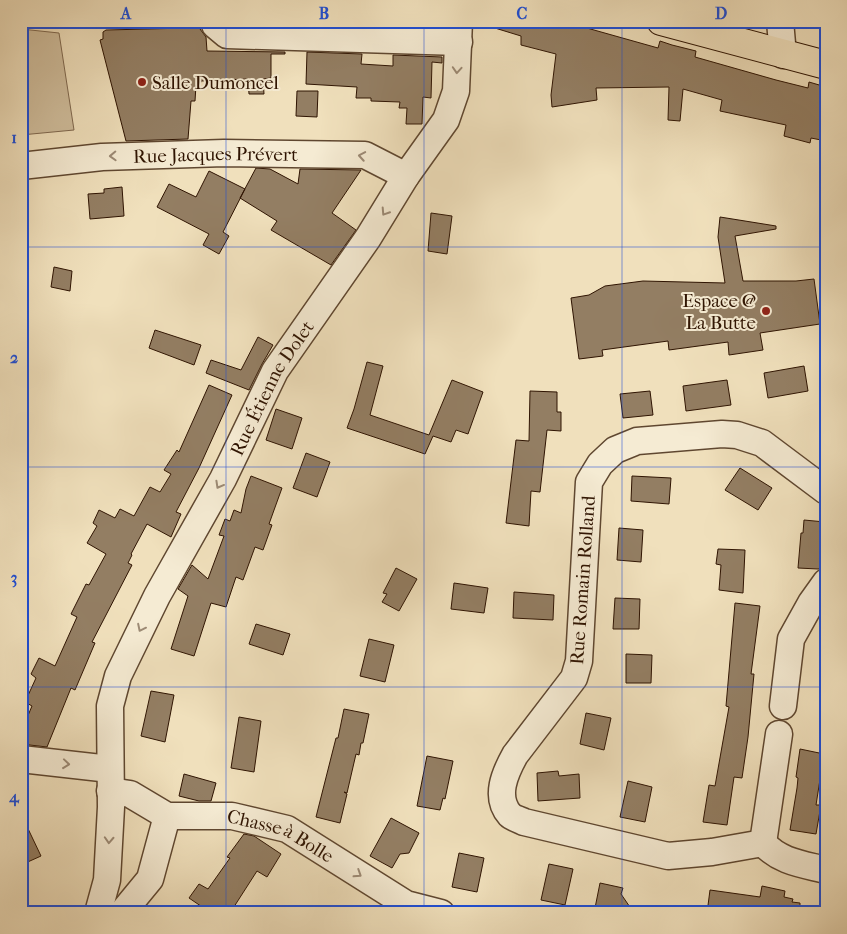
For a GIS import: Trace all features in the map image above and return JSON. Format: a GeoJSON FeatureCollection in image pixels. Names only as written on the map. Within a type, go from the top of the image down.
{"type":"FeatureCollection","features":[{"type":"Feature","properties":{"kind":"main road"},"geometry":{"type":"LineString","coordinates":[[661,21],[826,65]]}},
{"type":"Feature","properties":{"kind":"street"},"geometry":{"type":"LineString","coordinates":[[214,21],[215,25],[227,35],[459,32]]}},
{"type":"Feature","properties":{"kind":"street"},"geometry":{"type":"LineString","coordinates":[[780,21],[783,55]]}},
{"type":"Feature","properties":{"kind":"street","name":"Rue Étienne Dolet"},"geometry":{"type":"LineString","coordinates":[[98,913],[107,880],[110,706],[118,676],[157,596],[223,479],[275,372],[368,238],[406,176],[446,120],[456,91],[459,32]]}},
{"type":"Feature","properties":{"kind":"street","name":"Rue Jacques Prévert"},"geometry":{"type":"LineString","coordinates":[[21,166],[112,156],[224,153],[366,155],[406,176]]}},
{"type":"Feature","properties":{"kind":"street","name":"Rue Romain Rolland"},"geometry":{"type":"LineString","coordinates":[[763,844],[712,852],[668,856],[600,841],[524,822],[511,816],[503,803],[503,783],[515,755],[574,678],[579,661],[589,482],[600,464],[615,450],[637,441],[722,434],[737,435],[762,444],[826,491]]}},
{"type":"Feature","properties":{"kind":"street"},"geometry":{"type":"LineString","coordinates":[[783,706],[791,639],[811,603],[826,582]]}},
{"type":"Feature","properties":{"kind":"street"},"geometry":{"type":"LineString","coordinates":[[779,734],[763,844],[771,852],[787,861],[826,870]]}},
{"type":"Feature","properties":{"kind":"street"},"geometry":{"type":"LineString","coordinates":[[21,759],[110,780],[167,816],[150,879],[122,913]]}},
{"type":"Feature","properties":{"kind":"street","name":"Chasse à Bolle"},"geometry":{"type":"LineString","coordinates":[[167,816],[232,816],[288,829],[406,904],[440,913]]}},
{"type":"Feature","properties":{"kind":"shaded area"},"geometry":{"type":"Polygon","coordinates":[[[21,29],[59,33],[74,130],[21,135],[21,29]]]}},
{"type":"Feature","properties":{"kind":"building","name":"Salle Dumoncel"},"geometry":{"type":"Polygon","coordinates":[[[189,21],[199,21],[200,29],[206,37],[207,51],[285,52],[285,54],[271,54],[271,78],[263,79],[264,94],[249,94],[248,79],[201,81],[200,85],[196,85],[195,101],[191,101],[188,139],[126,141],[100,40],[103,39],[103,32],[106,30],[188,28],[189,21]]]}},
{"type":"Feature","properties":{"kind":"building"},"geometry":{"type":"Polygon","coordinates":[[[396,21],[444,21],[444,27],[395,25],[396,21]]]}},
{"type":"Feature","properties":{"kind":"building"},"geometry":{"type":"Polygon","coordinates":[[[485,21],[562,21],[658,48],[660,41],[696,51],[695,57],[808,88],[809,82],[826,87],[826,141],[811,138],[810,143],[784,136],[786,125],[720,111],[722,100],[683,89],[680,121],[668,120],[669,87],[596,88],[597,100],[552,107],[551,95],[556,54],[521,45],[521,36],[485,25],[485,21]]]}},
{"type":"Feature","properties":{"kind":"building"},"geometry":{"type":"Polygon","coordinates":[[[307,52],[362,54],[361,64],[393,66],[393,55],[442,57],[442,63],[432,62],[431,98],[423,97],[422,124],[406,124],[407,108],[399,108],[400,102],[371,101],[371,98],[356,98],[357,87],[306,84],[307,52]]]}},
{"type":"Feature","properties":{"kind":"building"},"geometry":{"type":"Polygon","coordinates":[[[297,91],[318,91],[317,117],[296,116],[297,91]]]}},
{"type":"Feature","properties":{"kind":"building"},"geometry":{"type":"Polygon","coordinates":[[[256,168],[270,169],[298,184],[300,169],[361,170],[332,213],[356,230],[331,265],[271,230],[277,221],[240,198],[256,168]]]}},
{"type":"Feature","properties":{"kind":"building"},"geometry":{"type":"Polygon","coordinates":[[[209,171],[245,189],[223,232],[229,236],[219,254],[203,245],[209,234],[157,207],[169,184],[196,197],[209,171]]]}},
{"type":"Feature","properties":{"kind":"building"},"geometry":{"type":"Polygon","coordinates":[[[122,187],[124,216],[90,219],[88,194],[104,193],[104,189],[122,187]]]}},
{"type":"Feature","properties":{"kind":"building"},"geometry":{"type":"Polygon","coordinates":[[[431,213],[452,216],[447,254],[428,251],[431,213]]]}},
{"type":"Feature","properties":{"kind":"building"},"geometry":{"type":"Polygon","coordinates":[[[720,217],[776,226],[776,229],[735,236],[743,281],[814,279],[820,324],[760,333],[763,350],[729,355],[728,342],[669,350],[668,341],[602,350],[603,356],[579,359],[571,298],[589,295],[605,286],[643,281],[725,283],[718,237],[720,217]]]}},
{"type":"Feature","properties":{"kind":"building"},"geometry":{"type":"Polygon","coordinates":[[[54,267],[72,271],[70,291],[51,287],[54,267]]]}},
{"type":"Feature","properties":{"kind":"building"},"geometry":{"type":"Polygon","coordinates":[[[155,330],[201,345],[194,365],[149,348],[155,330]]]}},
{"type":"Feature","properties":{"kind":"building"},"geometry":{"type":"Polygon","coordinates":[[[258,337],[273,345],[249,390],[206,373],[211,360],[241,370],[258,337]]]}},
{"type":"Feature","properties":{"kind":"building"},"geometry":{"type":"Polygon","coordinates":[[[367,362],[383,366],[370,415],[429,435],[452,380],[483,392],[468,434],[456,430],[451,442],[433,436],[425,454],[347,428],[367,362]]]}},
{"type":"Feature","properties":{"kind":"building"},"geometry":{"type":"Polygon","coordinates":[[[804,366],[808,391],[768,398],[764,373],[804,366]]]}},
{"type":"Feature","properties":{"kind":"building"},"geometry":{"type":"Polygon","coordinates":[[[727,380],[731,405],[686,411],[683,386],[727,380]]]}},
{"type":"Feature","properties":{"kind":"building"},"geometry":{"type":"Polygon","coordinates":[[[209,385],[232,395],[199,468],[176,512],[181,514],[171,537],[147,524],[131,554],[128,563],[132,565],[92,642],[95,643],[75,690],[71,688],[47,747],[21,744],[26,726],[24,725],[32,706],[25,702],[36,678],[31,674],[39,658],[55,666],[77,617],[71,614],[86,584],[89,585],[106,554],[87,543],[97,526],[93,523],[99,510],[115,518],[120,509],[134,516],[150,487],[160,492],[171,474],[164,470],[177,450],[179,452],[209,385]]]}},
{"type":"Feature","properties":{"kind":"building"},"geometry":{"type":"Polygon","coordinates":[[[530,391],[557,392],[557,412],[561,412],[561,431],[547,430],[540,492],[531,491],[529,526],[506,523],[516,440],[529,441],[530,391]]]}},
{"type":"Feature","properties":{"kind":"building"},"geometry":{"type":"Polygon","coordinates":[[[650,391],[653,415],[623,418],[620,394],[650,391]]]}},
{"type":"Feature","properties":{"kind":"building"},"geometry":{"type":"Polygon","coordinates":[[[276,409],[302,418],[292,449],[266,440],[276,409]]]}},
{"type":"Feature","properties":{"kind":"building"},"geometry":{"type":"Polygon","coordinates":[[[306,453],[330,462],[317,497],[293,488],[306,453]]]}},
{"type":"Feature","properties":{"kind":"building"},"geometry":{"type":"Polygon","coordinates":[[[740,468],[772,488],[758,510],[725,490],[740,468]]]}},
{"type":"Feature","properties":{"kind":"building"},"geometry":{"type":"Polygon","coordinates":[[[251,476],[282,488],[269,524],[272,525],[263,550],[255,547],[243,580],[236,577],[226,607],[211,603],[194,656],[171,649],[188,596],[178,589],[192,565],[208,579],[224,536],[219,535],[225,519],[230,521],[234,510],[241,513],[251,476]]]}},
{"type":"Feature","properties":{"kind":"building"},"geometry":{"type":"Polygon","coordinates":[[[632,476],[671,478],[669,504],[631,501],[632,476]]]}},
{"type":"Feature","properties":{"kind":"building"},"geometry":{"type":"Polygon","coordinates":[[[804,520],[825,522],[826,550],[824,568],[798,568],[804,520]]]}},
{"type":"Feature","properties":{"kind":"building"},"geometry":{"type":"Polygon","coordinates":[[[619,528],[643,530],[641,562],[617,560],[619,528]]]}},
{"type":"Feature","properties":{"kind":"building"},"geometry":{"type":"Polygon","coordinates":[[[718,549],[745,550],[743,593],[719,590],[721,565],[716,564],[718,549]]]}},
{"type":"Feature","properties":{"kind":"building"},"geometry":{"type":"Polygon","coordinates":[[[396,568],[417,579],[399,611],[382,602],[387,594],[383,593],[396,568]]]}},
{"type":"Feature","properties":{"kind":"building"},"geometry":{"type":"Polygon","coordinates":[[[454,583],[488,588],[484,613],[451,609],[454,583]]]}},
{"type":"Feature","properties":{"kind":"building"},"geometry":{"type":"Polygon","coordinates":[[[514,592],[554,595],[553,620],[513,618],[514,592]]]}},
{"type":"Feature","properties":{"kind":"building"},"geometry":{"type":"Polygon","coordinates":[[[615,598],[640,599],[639,629],[613,629],[615,598]]]}},
{"type":"Feature","properties":{"kind":"building"},"geometry":{"type":"Polygon","coordinates":[[[735,603],[760,606],[751,674],[754,674],[742,778],[734,777],[727,825],[703,822],[709,785],[715,786],[729,707],[726,706],[735,603]]]}},
{"type":"Feature","properties":{"kind":"building"},"geometry":{"type":"Polygon","coordinates":[[[256,624],[290,634],[283,655],[249,644],[256,624]]]}},
{"type":"Feature","properties":{"kind":"building"},"geometry":{"type":"Polygon","coordinates":[[[369,639],[394,645],[385,682],[360,676],[369,639]]]}},
{"type":"Feature","properties":{"kind":"building"},"geometry":{"type":"Polygon","coordinates":[[[626,654],[652,655],[651,683],[626,683],[626,654]]]}},
{"type":"Feature","properties":{"kind":"building"},"geometry":{"type":"Polygon","coordinates":[[[151,691],[174,695],[165,742],[141,736],[151,691]]]}},
{"type":"Feature","properties":{"kind":"building"},"geometry":{"type":"Polygon","coordinates":[[[344,709],[369,714],[363,743],[361,743],[359,755],[356,754],[347,793],[344,792],[347,794],[340,823],[316,817],[344,709]]]}},
{"type":"Feature","properties":{"kind":"building"},"geometry":{"type":"Polygon","coordinates":[[[586,713],[611,718],[604,750],[580,744],[586,713]]]}},
{"type":"Feature","properties":{"kind":"building"},"geometry":{"type":"Polygon","coordinates":[[[239,717],[261,721],[254,772],[231,768],[239,717]]]}},
{"type":"Feature","properties":{"kind":"building"},"geometry":{"type":"Polygon","coordinates":[[[800,749],[824,754],[816,805],[821,805],[816,834],[790,830],[797,788],[798,778],[796,777],[800,749]]]}},
{"type":"Feature","properties":{"kind":"building"},"geometry":{"type":"Polygon","coordinates":[[[427,756],[453,761],[445,799],[443,798],[440,810],[417,806],[427,756]]]}},
{"type":"Feature","properties":{"kind":"building"},"geometry":{"type":"Polygon","coordinates":[[[558,771],[559,776],[579,774],[580,798],[538,801],[537,773],[558,771]]]}},
{"type":"Feature","properties":{"kind":"building"},"geometry":{"type":"Polygon","coordinates":[[[184,774],[216,783],[211,801],[199,801],[179,796],[184,774]]]}},
{"type":"Feature","properties":{"kind":"building"},"geometry":{"type":"Polygon","coordinates":[[[628,781],[652,787],[645,822],[620,817],[628,781]]]}},
{"type":"Feature","properties":{"kind":"building"},"geometry":{"type":"Polygon","coordinates":[[[21,814],[41,856],[21,865],[21,814]]]}},
{"type":"Feature","properties":{"kind":"building"},"geometry":{"type":"Polygon","coordinates":[[[391,818],[419,833],[409,853],[400,854],[392,868],[370,856],[391,818]]]}},
{"type":"Feature","properties":{"kind":"building"},"geometry":{"type":"Polygon","coordinates":[[[244,834],[254,836],[281,854],[267,877],[257,871],[230,913],[211,913],[189,898],[199,884],[208,889],[230,858],[227,857],[244,834]]]}},
{"type":"Feature","properties":{"kind":"building"},"geometry":{"type":"Polygon","coordinates":[[[459,853],[484,858],[477,892],[452,887],[459,853]]]}},
{"type":"Feature","properties":{"kind":"building"},"geometry":{"type":"Polygon","coordinates":[[[549,864],[573,869],[565,905],[541,900],[549,864]]]}},
{"type":"Feature","properties":{"kind":"building"},"geometry":{"type":"Polygon","coordinates":[[[600,883],[623,888],[621,894],[634,913],[594,913],[600,883]]]}},
{"type":"Feature","properties":{"kind":"building"},"geometry":{"type":"Polygon","coordinates":[[[762,886],[785,891],[784,897],[793,899],[792,902],[800,903],[800,913],[707,913],[710,890],[760,897],[762,886]]]}},
{"type":"Feature","properties":{"kind":"place","name":"Salle Dumoncel"},"geometry":{"type":"Point","coordinates":[142,82]}},
{"type":"Feature","properties":{"kind":"place","name":"Espace @ La Butte"},"geometry":{"type":"Point","coordinates":[766,311]}}]}
